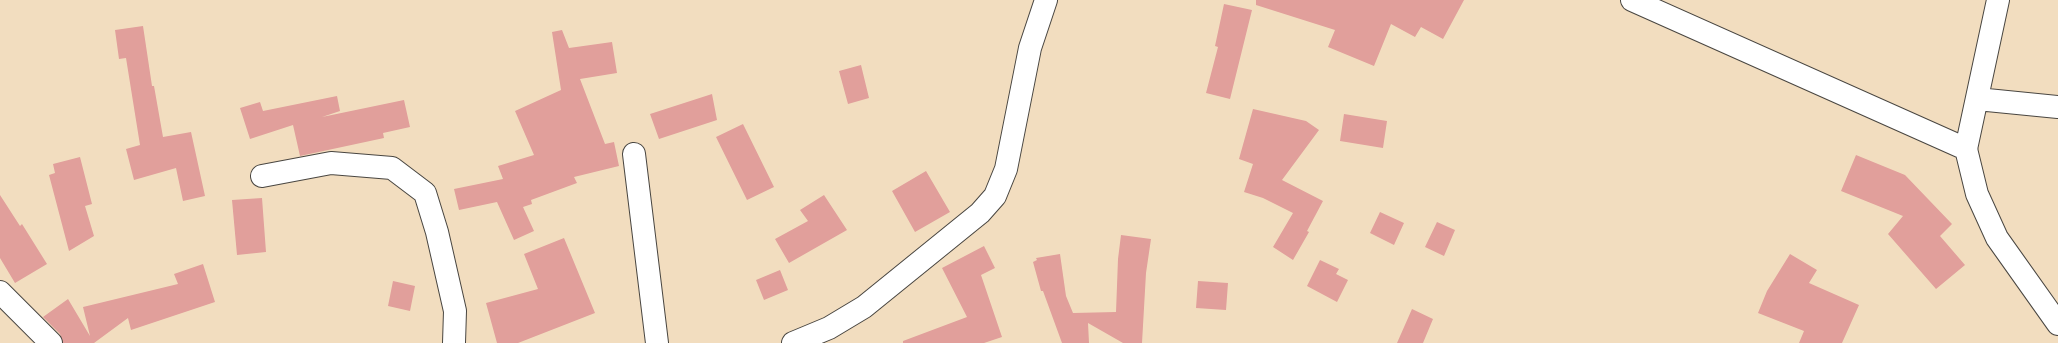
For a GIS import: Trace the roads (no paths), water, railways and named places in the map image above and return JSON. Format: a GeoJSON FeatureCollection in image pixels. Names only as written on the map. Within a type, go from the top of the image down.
{"type":"FeatureCollection","features":[{"type":"Feature","properties":{"kind":"street"},"geometry":{"type":"LineString","coordinates":[[792,343],[829,328],[864,306],[980,213],[995,196],[1006,169],[1030,48],[1046,0]]}},
{"type":"Feature","properties":{"kind":"street"},"geometry":{"type":"LineString","coordinates":[[1632,0],[1966,149]]}},
{"type":"Feature","properties":{"kind":"street"},"geometry":{"type":"LineString","coordinates":[[1998,0],[1966,149],[1977,194],[1997,238],[2058,324]]}},
{"type":"Feature","properties":{"kind":"street"},"geometry":{"type":"LineString","coordinates":[[1977,99],[2058,107]]}},
{"type":"Feature","properties":{"kind":"street"},"geometry":{"type":"LineString","coordinates":[[634,154],[657,343]]}},
{"type":"Feature","properties":{"kind":"street"},"geometry":{"type":"LineString","coordinates":[[262,176],[331,163],[392,168],[425,194],[437,232],[455,311],[454,343]]}},
{"type":"Feature","properties":{"kind":"street"},"geometry":{"type":"LineString","coordinates":[[0,292],[51,343]]}}]}
